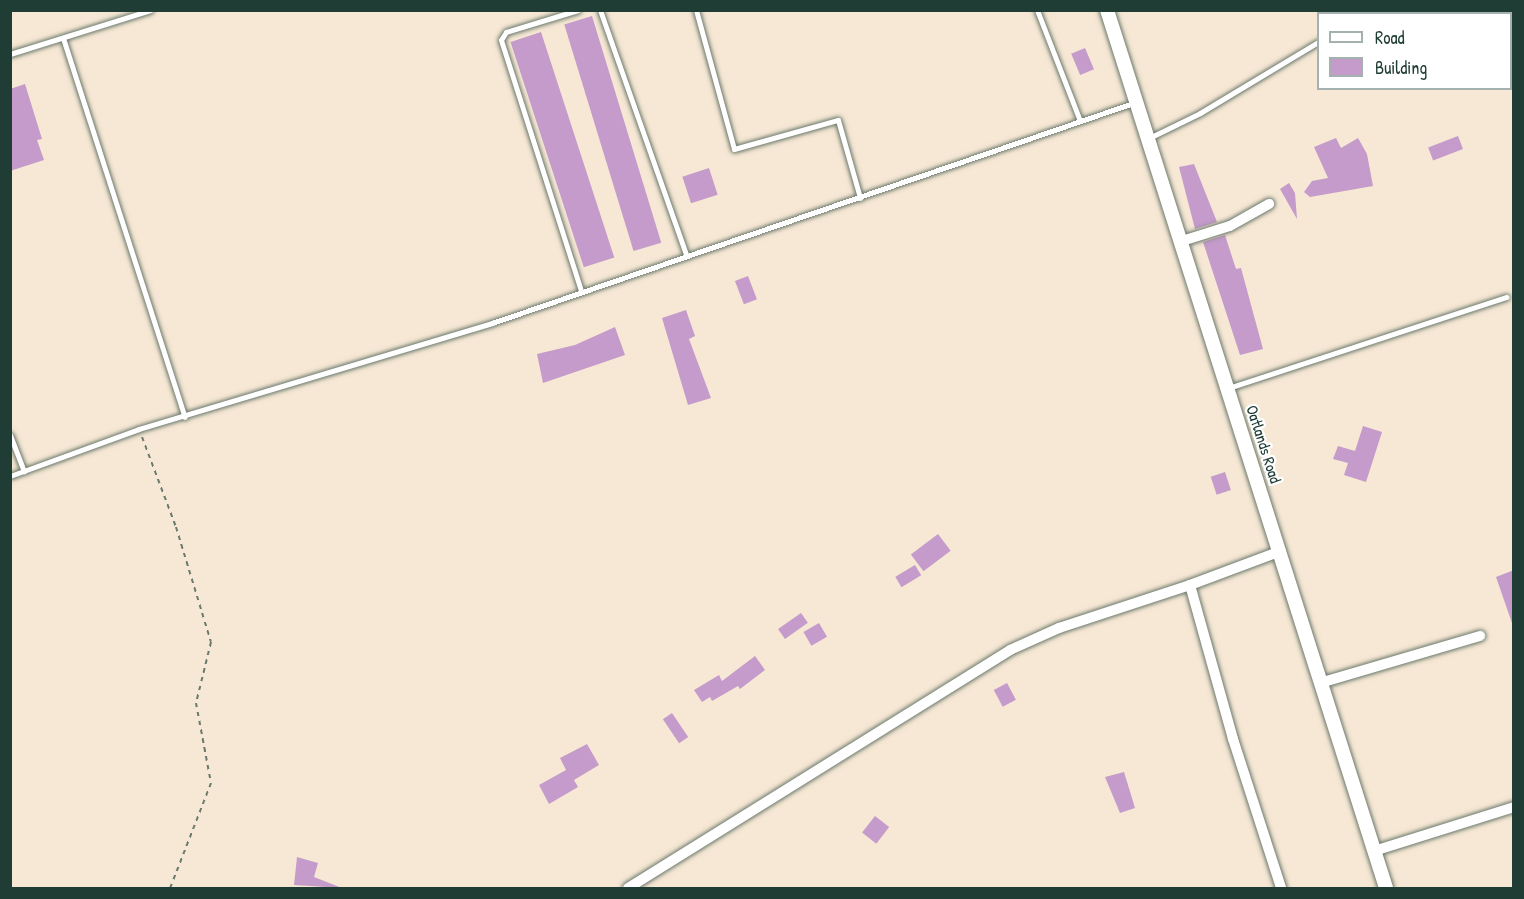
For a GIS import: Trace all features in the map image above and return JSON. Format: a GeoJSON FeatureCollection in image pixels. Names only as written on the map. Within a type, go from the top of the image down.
{"type":"FeatureCollection","features":[{"type":"Feature","properties":{"kind":"street","name":"Oatlands Road"},"geometry":{"type":"LineString","coordinates":[[1107,10],[1281,550],[1320,683],[1386,888]]}},
{"type":"Feature","properties":{"kind":"street"},"geometry":{"type":"LineString","coordinates":[[1182,241],[1230,226],[1269,204]]}},
{"type":"Feature","properties":{"kind":"street"},"geometry":{"type":"LineString","coordinates":[[634,887],[1010,650],[1059,628],[1190,585],[1281,550]]}},
{"type":"Feature","properties":{"kind":"street"},"geometry":{"type":"LineString","coordinates":[[1190,585],[1233,740],[1281,888]]}},
{"type":"Feature","properties":{"kind":"street"},"geometry":{"type":"LineString","coordinates":[[1320,683],[1480,636]]}},
{"type":"Feature","properties":{"kind":"street"},"geometry":{"type":"LineString","coordinates":[[1374,851],[1514,807]]}},
{"type":"Feature","properties":{"kind":"lane"},"geometry":{"type":"LineString","coordinates":[[10,54],[150,10]]}},
{"type":"Feature","properties":{"kind":"lane"},"geometry":{"type":"LineString","coordinates":[[578,10],[506,32],[501,40],[581,291]]}},
{"type":"Feature","properties":{"kind":"lane"},"geometry":{"type":"LineString","coordinates":[[600,10],[686,254]]}},
{"type":"Feature","properties":{"kind":"lane"},"geometry":{"type":"LineString","coordinates":[[696,10],[734,149],[838,120],[860,198]]}},
{"type":"Feature","properties":{"kind":"lane"},"geometry":{"type":"LineString","coordinates":[[1037,10],[1080,121]]}},
{"type":"Feature","properties":{"kind":"lane"},"geometry":{"type":"LineString","coordinates":[[63,38],[185,417]]}},
{"type":"Feature","properties":{"kind":"lane"},"geometry":{"type":"LineString","coordinates":[[1149,138],[1200,113],[1317,43]]}},
{"type":"Feature","properties":{"kind":"lane"},"geometry":{"type":"LineString","coordinates":[[10,476],[139,429],[492,323],[686,254],[860,198],[1137,102]]}},
{"type":"Feature","properties":{"kind":"lane"},"geometry":{"type":"LineString","coordinates":[[1228,388],[1506,297]]}},
{"type":"Feature","properties":{"kind":"lane"},"geometry":{"type":"LineString","coordinates":[[10,435],[24,471]]}},
{"type":"Feature","properties":{"kind":"path"},"geometry":{"type":"LineString","coordinates":[[139,429],[176,527],[211,642],[196,703],[211,783],[170,888]]}},
{"type":"Feature","properties":{"kind":"building"},"geometry":{"type":"Polygon","coordinates":[[[592,16],[661,243],[634,251],[564,24],[592,16]]]}},
{"type":"Feature","properties":{"kind":"building"},"geometry":{"type":"Polygon","coordinates":[[[541,32],[614,257],[584,267],[511,42],[541,32]]]}},
{"type":"Feature","properties":{"kind":"building"},"geometry":{"type":"Polygon","coordinates":[[[1085,48],[1094,69],[1080,75],[1071,54],[1085,48]]]}},
{"type":"Feature","properties":{"kind":"building"},"geometry":{"type":"Polygon","coordinates":[[[25,84],[42,139],[37,140],[44,160],[10,171],[10,89],[25,84]]]}},
{"type":"Feature","properties":{"kind":"building"},"geometry":{"type":"Polygon","coordinates":[[[1458,136],[1463,149],[1433,161],[1428,147],[1458,136]]]}},
{"type":"Feature","properties":{"kind":"building"},"geometry":{"type":"Polygon","coordinates":[[[1336,138],[1341,148],[1358,138],[1367,154],[1373,186],[1310,197],[1304,192],[1312,181],[1328,178],[1314,147],[1336,138]]]}},
{"type":"Feature","properties":{"kind":"building"},"geometry":{"type":"Polygon","coordinates":[[[1194,164],[1217,222],[1195,229],[1179,167],[1194,164]]]}},
{"type":"Feature","properties":{"kind":"building"},"geometry":{"type":"Polygon","coordinates":[[[709,168],[718,195],[691,203],[682,177],[709,168]]]}},
{"type":"Feature","properties":{"kind":"building"},"geometry":{"type":"Polygon","coordinates":[[[1289,183],[1295,193],[1297,219],[1280,189],[1289,183]]]}},
{"type":"Feature","properties":{"kind":"building"},"geometry":{"type":"Polygon","coordinates":[[[1225,235],[1236,269],[1241,268],[1263,349],[1240,355],[1203,242],[1225,235]]]}},
{"type":"Feature","properties":{"kind":"building"},"geometry":{"type":"Polygon","coordinates":[[[748,276],[757,299],[744,304],[735,281],[748,276]]]}},
{"type":"Feature","properties":{"kind":"building"},"geometry":{"type":"Polygon","coordinates":[[[686,310],[695,336],[689,339],[711,398],[688,405],[662,318],[686,310]]]}},
{"type":"Feature","properties":{"kind":"building"},"geometry":{"type":"Polygon","coordinates":[[[615,327],[625,355],[543,383],[537,354],[575,345],[615,327]]]}},
{"type":"Feature","properties":{"kind":"building"},"geometry":{"type":"Polygon","coordinates":[[[1363,426],[1382,432],[1366,482],[1344,475],[1348,463],[1333,459],[1338,446],[1355,451],[1363,426]]]}},
{"type":"Feature","properties":{"kind":"building"},"geometry":{"type":"Polygon","coordinates":[[[1225,472],[1231,490],[1217,495],[1211,477],[1225,472]]]}},
{"type":"Feature","properties":{"kind":"building"},"geometry":{"type":"Polygon","coordinates":[[[938,534],[951,551],[923,571],[911,554],[938,534]]]}},
{"type":"Feature","properties":{"kind":"building"},"geometry":{"type":"Polygon","coordinates":[[[915,565],[921,575],[901,587],[895,577],[915,565]]]}},
{"type":"Feature","properties":{"kind":"building"},"geometry":{"type":"Polygon","coordinates":[[[1514,570],[1514,623],[1512,623],[1496,577],[1514,570]]]}},
{"type":"Feature","properties":{"kind":"building"},"geometry":{"type":"Polygon","coordinates":[[[801,613],[808,623],[785,639],[778,629],[801,613]]]}},
{"type":"Feature","properties":{"kind":"building"},"geometry":{"type":"Polygon","coordinates":[[[819,623],[827,637],[811,646],[803,632],[819,623]]]}},
{"type":"Feature","properties":{"kind":"building"},"geometry":{"type":"Polygon","coordinates":[[[755,656],[765,670],[740,689],[738,686],[712,701],[710,697],[702,702],[694,690],[719,675],[722,681],[755,656]]]}},
{"type":"Feature","properties":{"kind":"building"},"geometry":{"type":"Polygon","coordinates":[[[1007,683],[1016,700],[1003,707],[994,690],[1007,683]]]}},
{"type":"Feature","properties":{"kind":"building"},"geometry":{"type":"Polygon","coordinates":[[[672,713],[688,737],[679,743],[663,719],[672,713]]]}},
{"type":"Feature","properties":{"kind":"building"},"geometry":{"type":"Polygon","coordinates":[[[587,744],[599,765],[574,780],[578,787],[549,804],[539,785],[566,770],[560,758],[587,744]]]}},
{"type":"Feature","properties":{"kind":"building"},"geometry":{"type":"Polygon","coordinates":[[[1124,772],[1135,808],[1120,813],[1105,777],[1124,772]]]}},
{"type":"Feature","properties":{"kind":"building"},"geometry":{"type":"Polygon","coordinates":[[[875,816],[889,827],[876,844],[862,833],[875,816]]]}},
{"type":"Feature","properties":{"kind":"building"},"geometry":{"type":"Polygon","coordinates":[[[297,857],[318,863],[314,877],[342,888],[294,885],[297,857]]]}}]}
